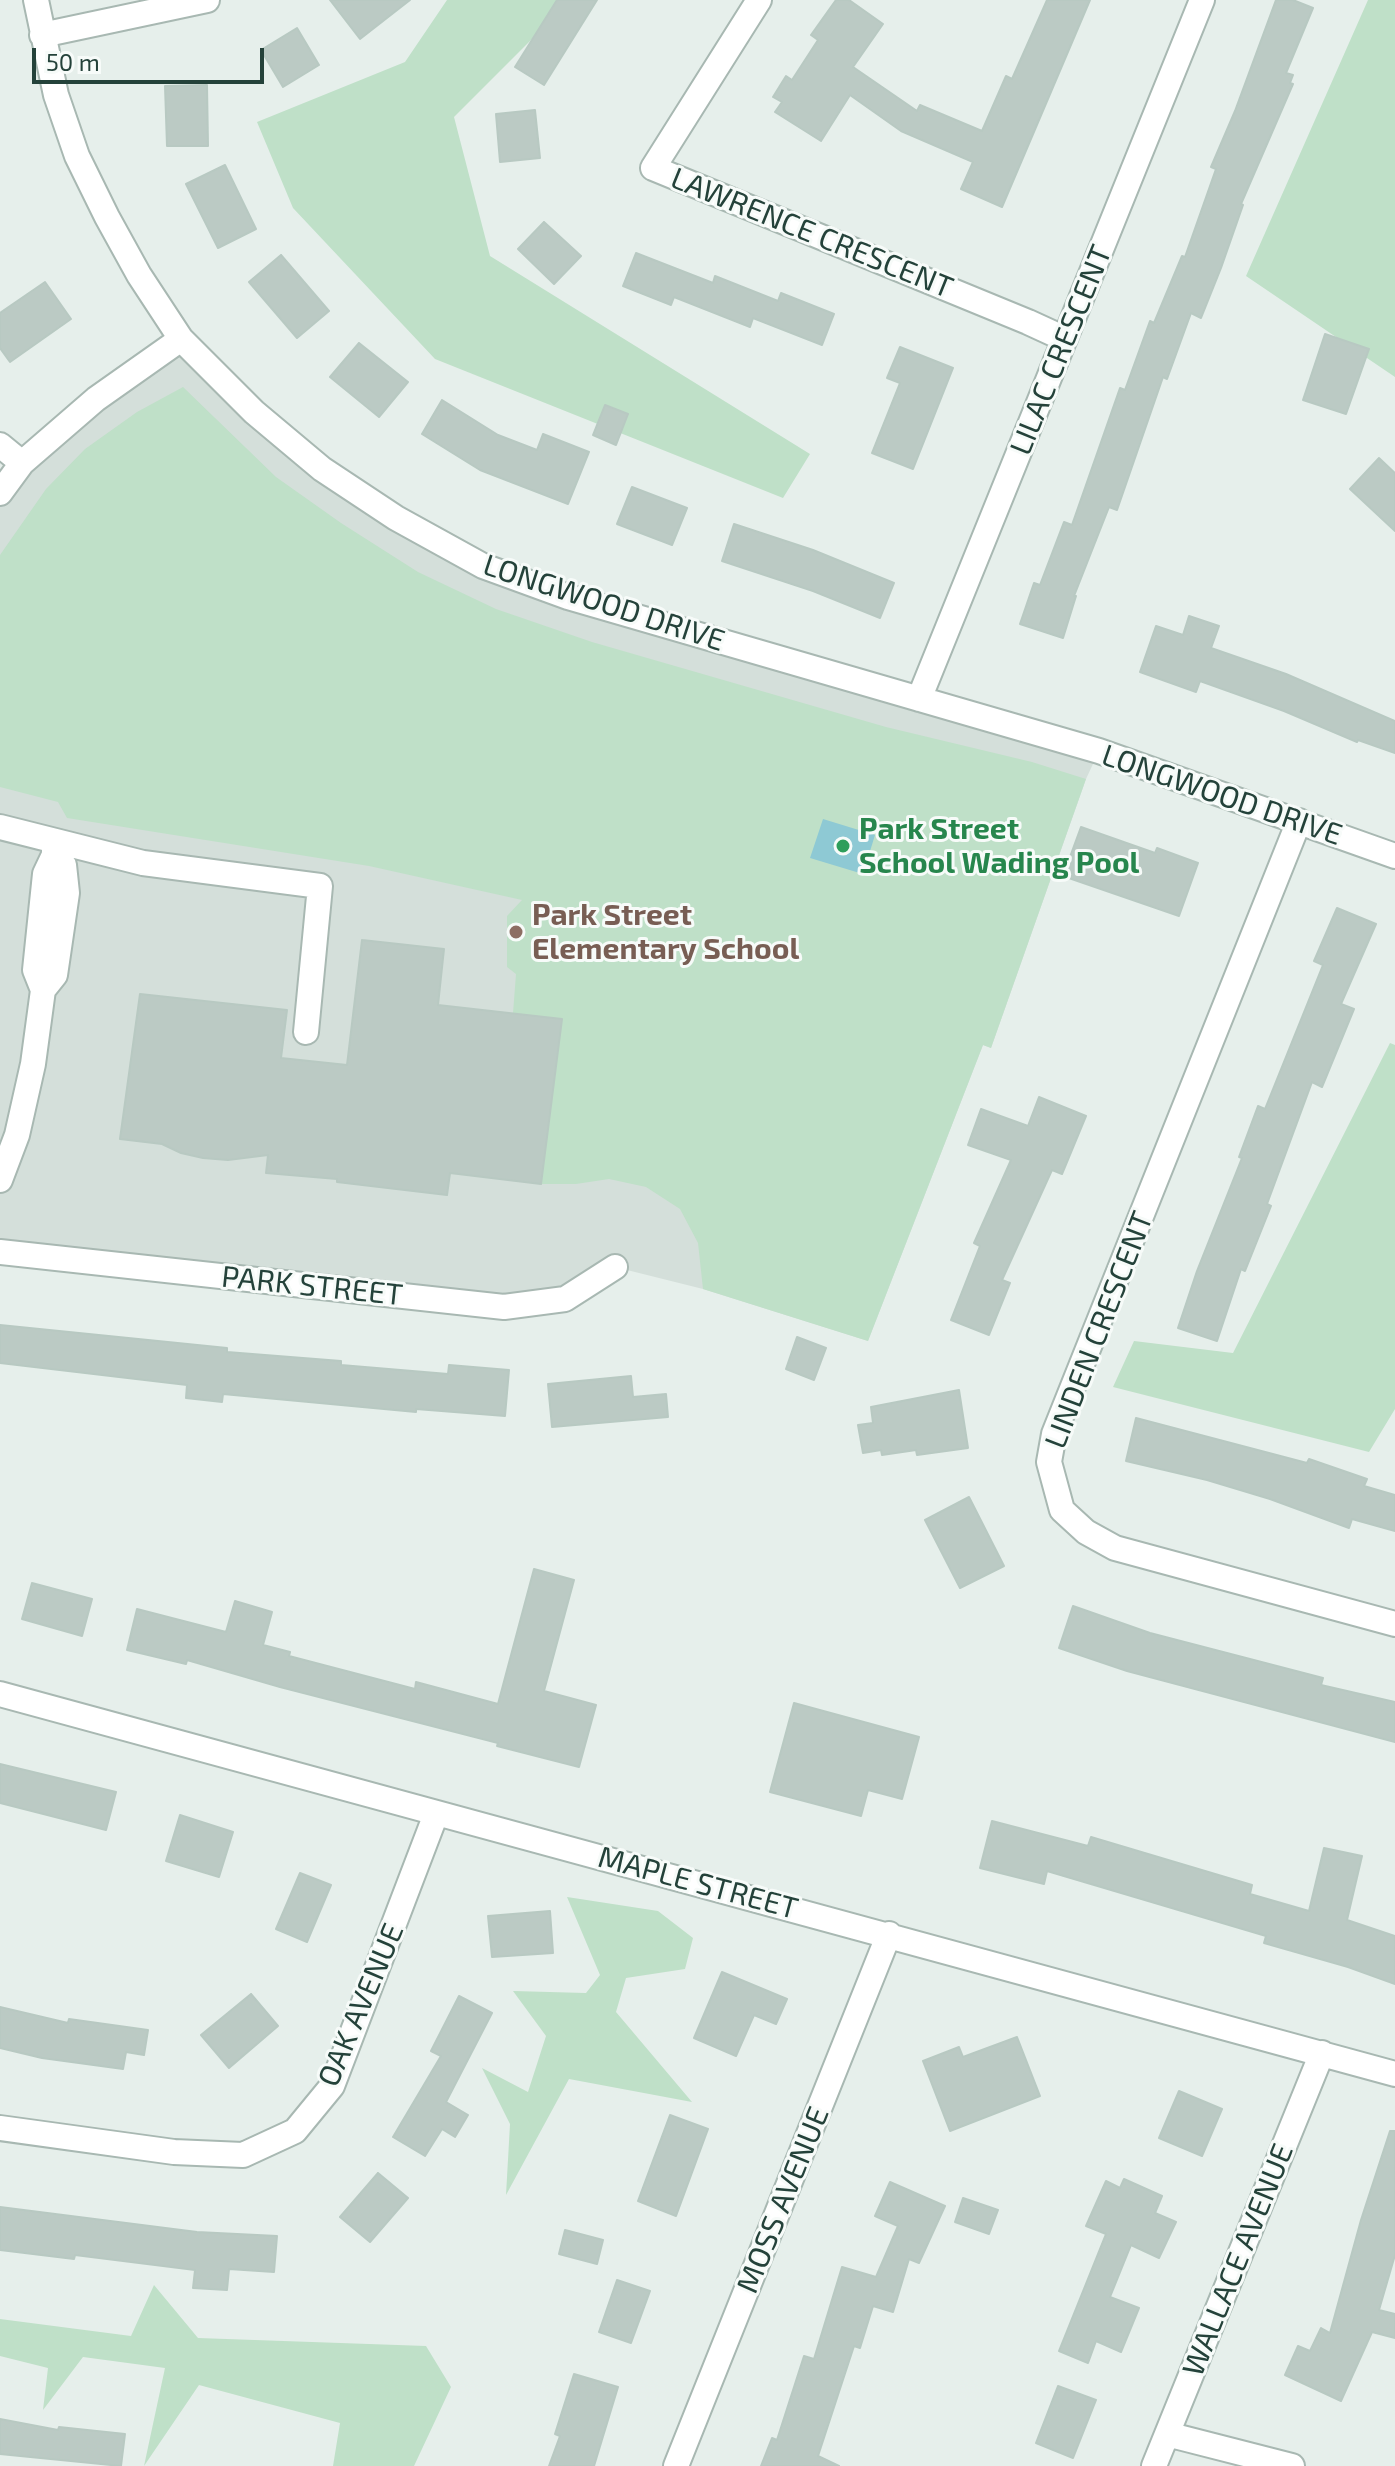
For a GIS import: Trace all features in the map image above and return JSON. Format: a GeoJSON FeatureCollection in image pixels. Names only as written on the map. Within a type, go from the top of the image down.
{"type":"FeatureCollection","features":[{"type":"Feature","properties":{"kind":"street","name":"LONGWOOD DRIVE"},"geometry":{"type":"LineString","coordinates":[[36,0],[56,95],[77,156],[120,240],[181,339],[254,412],[322,469],[396,518],[483,566],[568,597],[1099,751],[1395,856]]}},
{"type":"Feature","properties":{"kind":"street"},"geometry":{"type":"LineString","coordinates":[[42,35],[207,0]]}},
{"type":"Feature","properties":{"kind":"street","name":"LAWRENCE CRESCENT"},"geometry":{"type":"LineString","coordinates":[[759,0],[653,168],[1065,339]]}},
{"type":"Feature","properties":{"kind":"street","name":"LILAC CRESCENT"},"geometry":{"type":"LineString","coordinates":[[919,699],[1202,0]]}},
{"type":"Feature","properties":{"kind":"street"},"geometry":{"type":"LineString","coordinates":[[0,493],[22,463],[96,399],[181,339]]}},
{"type":"Feature","properties":{"kind":"street"},"geometry":{"type":"LineString","coordinates":[[0,445],[22,463]]}},
{"type":"Feature","properties":{"kind":"street","name":"LINDEN CRESCENT"},"geometry":{"type":"LineString","coordinates":[[1299,821],[1054,1434],[1049,1462],[1062,1510],[1086,1532],[1115,1548],[1395,1624]]}},
{"type":"Feature","properties":{"kind":"street"},"geometry":{"type":"LineString","coordinates":[[0,827],[54,848],[320,886],[306,1032]]}},
{"type":"Feature","properties":{"kind":"street"},"geometry":{"type":"LineString","coordinates":[[0,1180],[17,1135],[30,1079],[43,990],[55,975],[67,893],[64,865],[54,848]]}},
{"type":"Feature","properties":{"kind":"street","name":"PARK STREET"},"geometry":{"type":"LineString","coordinates":[[0,1252],[504,1307],[565,1299],[615,1267]]}},
{"type":"Feature","properties":{"kind":"street","name":"MAPLE STREET"},"geometry":{"type":"LineString","coordinates":[[0,1694],[1395,2074]]}},
{"type":"Feature","properties":{"kind":"street","name":"OAK AVENUE"},"geometry":{"type":"LineString","coordinates":[[0,2128],[174,2152],[243,2155],[295,2131],[332,2086],[436,1814]]}},
{"type":"Feature","properties":{"kind":"street","name":"MOSS AVENUE"},"geometry":{"type":"LineString","coordinates":[[676,2466],[889,1934]]}},
{"type":"Feature","properties":{"kind":"street","name":"WALLACE AVENUE"},"geometry":{"type":"LineString","coordinates":[[1154,2466],[1322,2053]]}},
{"type":"Feature","properties":{"kind":"street"},"geometry":{"type":"LineString","coordinates":[[1167,2434],[1292,2466]]}},
{"type":"Feature","properties":{"kind":"shaded area","name":"Park Street Elementary School"},"geometry":{"type":"Polygon","coordinates":[[[181,339],[254,412],[483,566],[1099,751],[1086,779],[991,1048],[983,1045],[868,1341],[703,1289],[615,1267],[565,1299],[504,1307],[0,1252],[0,493],[181,339]]]}},
{"type":"Feature","properties":{"kind":"green space"},"geometry":{"type":"Polygon","coordinates":[[[447,0],[571,0],[454,117],[490,256],[810,454],[783,498],[435,359],[293,208],[257,122],[405,62],[447,0]]]}},
{"type":"Feature","properties":{"kind":"green space"},"geometry":{"type":"Polygon","coordinates":[[[1368,0],[1395,0],[1395,377],[1246,276],[1368,0]]]}},
{"type":"Feature","properties":{"kind":"green space","name":"Park Street Elementary School"},"geometry":{"type":"Polygon","coordinates":[[[183,387],[276,477],[418,572],[496,609],[592,642],[886,727],[1032,762],[1086,779],[991,1048],[983,1045],[868,1341],[703,1289],[698,1243],[680,1209],[646,1187],[609,1179],[576,1184],[541,1184],[561,1019],[513,1013],[516,974],[507,967],[507,916],[522,900],[369,866],[67,818],[58,802],[0,787],[0,555],[46,489],[85,449],[137,412],[183,387]]]}},
{"type":"Feature","properties":{"kind":"green space"},"geometry":{"type":"Polygon","coordinates":[[[1390,1043],[1395,1045],[1395,1409],[1369,1452],[1113,1387],[1134,1341],[1233,1353],[1390,1043]]]}},
{"type":"Feature","properties":{"kind":"green space"},"geometry":{"type":"Polygon","coordinates":[[[567,1897],[658,1911],[693,1938],[685,1969],[626,1978],[616,2012],[692,2102],[569,2079],[506,2195],[510,2124],[482,2068],[528,2092],[546,2036],[513,1991],[586,1993],[600,1975],[567,1897]]]}},
{"type":"Feature","properties":{"kind":"green space"},"geometry":{"type":"Polygon","coordinates":[[[154,2285],[198,2338],[426,2346],[451,2387],[414,2466],[333,2466],[340,2423],[199,2385],[144,2466],[165,2368],[83,2357],[43,2410],[48,2368],[0,2356],[0,2319],[131,2336],[154,2285]]]}},
{"type":"Feature","properties":{"kind":"water","name":"Park Street School Wading Pool"},"geometry":{"type":"Polygon","coordinates":[[[823,819],[875,835],[863,874],[810,858],[823,819]]]}},
{"type":"Feature","properties":{"kind":"building"},"geometry":{"type":"Polygon","coordinates":[[[330,0],[410,0],[360,39],[330,0]]]}},
{"type":"Feature","properties":{"kind":"building"},"geometry":{"type":"Polygon","coordinates":[[[557,0],[597,0],[544,85],[515,67],[557,0]]]}},
{"type":"Feature","properties":{"kind":"building"},"geometry":{"type":"Polygon","coordinates":[[[836,0],[849,0],[883,24],[853,67],[917,111],[920,105],[982,131],[1006,76],[1012,79],[1047,0],[1090,0],[1002,207],[961,189],[973,162],[901,131],[850,95],[821,141],[775,112],[782,102],[773,97],[786,76],[792,80],[818,40],[811,35],[836,0]]]}},
{"type":"Feature","properties":{"kind":"building"},"geometry":{"type":"Polygon","coordinates":[[[1276,0],[1293,0],[1313,8],[1286,73],[1293,75],[1290,83],[1293,84],[1241,204],[1201,318],[1191,313],[1167,379],[1163,377],[1117,510],[1109,507],[1074,596],[1063,638],[1020,624],[1034,583],[1040,585],[1064,522],[1072,525],[1120,388],[1125,390],[1150,321],[1154,323],[1182,256],[1185,257],[1216,169],[1211,167],[1276,0]]]}},
{"type":"Feature","properties":{"kind":"building"},"geometry":{"type":"Polygon","coordinates":[[[297,28],[319,65],[283,87],[261,50],[297,28]]]}},
{"type":"Feature","properties":{"kind":"building"},"geometry":{"type":"Polygon","coordinates":[[[207,85],[208,146],[167,146],[165,86],[207,85]]]}},
{"type":"Feature","properties":{"kind":"building"},"geometry":{"type":"Polygon","coordinates":[[[535,110],[540,158],[500,162],[496,114],[535,110]]]}},
{"type":"Feature","properties":{"kind":"building"},"geometry":{"type":"Polygon","coordinates":[[[225,165],[256,229],[218,248],[186,184],[225,165]]]}},
{"type":"Feature","properties":{"kind":"building"},"geometry":{"type":"Polygon","coordinates":[[[544,222],[581,256],[554,284],[518,249],[544,222]]]}},
{"type":"Feature","properties":{"kind":"building"},"geometry":{"type":"Polygon","coordinates":[[[636,253],[713,283],[715,276],[778,301],[781,293],[834,314],[822,345],[753,318],[750,327],[674,297],[671,305],[623,286],[636,253]]]}},
{"type":"Feature","properties":{"kind":"building"},"geometry":{"type":"Polygon","coordinates":[[[281,255],[329,311],[297,338],[249,282],[281,255]]]}},
{"type":"Feature","properties":{"kind":"building"},"geometry":{"type":"Polygon","coordinates":[[[45,282],[71,319],[10,362],[0,348],[0,313],[45,282]]]}},
{"type":"Feature","properties":{"kind":"building"},"geometry":{"type":"Polygon","coordinates":[[[1325,334],[1369,349],[1346,414],[1303,400],[1325,334]]]}},
{"type":"Feature","properties":{"kind":"building"},"geometry":{"type":"Polygon","coordinates":[[[359,343],[408,382],[379,417],[330,377],[359,343]]]}},
{"type":"Feature","properties":{"kind":"building"},"geometry":{"type":"Polygon","coordinates":[[[900,347],[953,368],[913,469],[872,453],[900,383],[887,378],[900,347]]]}},
{"type":"Feature","properties":{"kind":"building"},"geometry":{"type":"Polygon","coordinates":[[[442,400],[498,435],[537,450],[543,434],[589,452],[568,504],[480,470],[422,434],[442,400]]]}},
{"type":"Feature","properties":{"kind":"building"},"geometry":{"type":"Polygon","coordinates":[[[605,405],[628,414],[616,445],[593,435],[605,405]]]}},
{"type":"Feature","properties":{"kind":"building"},"geometry":{"type":"Polygon","coordinates":[[[1379,458],[1395,473],[1395,531],[1350,489],[1379,458]]]}},
{"type":"Feature","properties":{"kind":"building"},"geometry":{"type":"Polygon","coordinates":[[[632,487],[687,508],[672,545],[617,524],[632,487]]]}},
{"type":"Feature","properties":{"kind":"building"},"geometry":{"type":"Polygon","coordinates":[[[734,524],[813,550],[894,583],[880,618],[813,591],[722,561],[734,524]]]}},
{"type":"Feature","properties":{"kind":"building"},"geometry":{"type":"Polygon","coordinates":[[[1189,616],[1219,626],[1211,648],[1286,674],[1395,721],[1395,753],[1357,742],[1284,711],[1200,681],[1196,692],[1140,672],[1156,626],[1183,635],[1189,616]]]}},
{"type":"Feature","properties":{"kind":"building"},"geometry":{"type":"Polygon","coordinates":[[[1081,827],[1155,853],[1157,848],[1198,863],[1179,916],[1063,876],[1081,827]]]}},
{"type":"Feature","properties":{"kind":"building"},"geometry":{"type":"Polygon","coordinates":[[[1337,908],[1376,924],[1341,1004],[1354,1009],[1322,1087],[1312,1082],[1267,1204],[1271,1206],[1245,1271],[1241,1269],[1217,1341],[1178,1328],[1242,1158],[1239,1157],[1258,1106],[1265,1109],[1323,965],[1314,961],[1337,908]]]}},
{"type":"Feature","properties":{"kind":"building","name":"Park Street Elementary School"},"geometry":{"type":"Polygon","coordinates":[[[362,940],[444,949],[438,1005],[562,1019],[541,1184],[450,1173],[447,1195],[337,1182],[337,1179],[266,1173],[268,1155],[228,1160],[203,1158],[162,1144],[120,1139],[140,994],[287,1010],[281,1058],[347,1065],[362,940]]]}},
{"type":"Feature","properties":{"kind":"building"},"geometry":{"type":"Polygon","coordinates":[[[1039,1097],[1086,1116],[1062,1174],[1052,1170],[1002,1280],[1010,1283],[989,1335],[951,1320],[980,1246],[974,1243],[1011,1160],[968,1145],[981,1109],[1028,1126],[1039,1097]]]}},
{"type":"Feature","properties":{"kind":"building"},"geometry":{"type":"Polygon","coordinates":[[[0,1325],[227,1348],[227,1352],[341,1361],[341,1365],[448,1374],[449,1365],[509,1370],[505,1416],[416,1409],[416,1412],[223,1394],[222,1402],[186,1398],[187,1385],[0,1363],[0,1325]]]}},
{"type":"Feature","properties":{"kind":"building"},"geometry":{"type":"Polygon","coordinates":[[[797,1337],[826,1348],[814,1380],[786,1369],[797,1337]]]}},
{"type":"Feature","properties":{"kind":"building"},"geometry":{"type":"Polygon","coordinates":[[[631,1376],[633,1397],[666,1394],[668,1417],[552,1427],[548,1384],[631,1376]]]}},
{"type":"Feature","properties":{"kind":"building"},"geometry":{"type":"Polygon","coordinates":[[[959,1390],[968,1448],[917,1455],[916,1450],[882,1455],[881,1450],[863,1453],[858,1425],[873,1423],[871,1407],[959,1390]]]}},
{"type":"Feature","properties":{"kind":"building"},"geometry":{"type":"Polygon","coordinates":[[[1136,1418],[1307,1463],[1309,1459],[1367,1479],[1364,1486],[1395,1495],[1395,1531],[1352,1519],[1349,1528],[1207,1480],[1126,1461],[1136,1418]]]}},
{"type":"Feature","properties":{"kind":"building"},"geometry":{"type":"Polygon","coordinates":[[[969,1497],[1004,1566],[960,1588],[925,1520],[969,1497]]]}},
{"type":"Feature","properties":{"kind":"building"},"geometry":{"type":"Polygon","coordinates":[[[534,1569],[574,1580],[544,1691],[596,1705],[579,1767],[187,1660],[186,1664],[127,1650],[137,1609],[226,1632],[235,1601],[272,1612],[263,1645],[290,1652],[289,1656],[415,1689],[416,1682],[498,1704],[534,1569]]]}},
{"type":"Feature","properties":{"kind":"building"},"geometry":{"type":"Polygon","coordinates":[[[32,1583],[92,1599],[82,1636],[22,1619],[32,1583]]]}},
{"type":"Feature","properties":{"kind":"building"},"geometry":{"type":"Polygon","coordinates":[[[1073,1606],[1150,1633],[1323,1678],[1321,1685],[1395,1702],[1395,1742],[1127,1671],[1059,1648],[1073,1606]]]}},
{"type":"Feature","properties":{"kind":"building"},"geometry":{"type":"Polygon","coordinates":[[[794,1703],[919,1737],[902,1799],[868,1790],[861,1816],[770,1792],[794,1703]]]}},
{"type":"Feature","properties":{"kind":"building"},"geometry":{"type":"Polygon","coordinates":[[[0,1764],[116,1792],[106,1830],[0,1803],[0,1764]]]}},
{"type":"Feature","properties":{"kind":"building"},"geometry":{"type":"Polygon","coordinates":[[[180,1815],[233,1832],[219,1877],[166,1861],[180,1815]]]}},
{"type":"Feature","properties":{"kind":"building"},"geometry":{"type":"Polygon","coordinates":[[[992,1821],[1088,1846],[1091,1837],[1252,1885],[1250,1894],[1309,1911],[1324,1848],[1362,1856],[1347,1920],[1395,1936],[1395,1984],[1264,1943],[1266,1936],[1047,1871],[1044,1884],[980,1868],[992,1821]]]}},
{"type":"Feature","properties":{"kind":"building"},"geometry":{"type":"Polygon","coordinates":[[[300,1873],[331,1885],[307,1942],[276,1929],[300,1873]]]}},
{"type":"Feature","properties":{"kind":"building"},"geometry":{"type":"Polygon","coordinates":[[[550,1911],[553,1953],[492,1957],[488,1916],[550,1911]]]}},
{"type":"Feature","properties":{"kind":"building"},"geometry":{"type":"Polygon","coordinates":[[[722,1972],[787,1999],[776,2024],[754,2015],[736,2056],[694,2038],[722,1972]]]}},
{"type":"Feature","properties":{"kind":"building"},"geometry":{"type":"Polygon","coordinates":[[[251,1994],[278,2026],[229,2068],[201,2035],[251,1994]]]}},
{"type":"Feature","properties":{"kind":"building"},"geometry":{"type":"Polygon","coordinates":[[[459,1996],[492,2013],[446,2102],[468,2115],[455,2137],[442,2129],[425,2156],[393,2137],[441,2056],[431,2051],[459,1996]]]}},
{"type":"Feature","properties":{"kind":"building"},"geometry":{"type":"Polygon","coordinates":[[[0,2007],[68,2023],[69,2019],[148,2030],[144,2055],[126,2052],[123,2069],[42,2058],[0,2048],[0,2007]]]}},
{"type":"Feature","properties":{"kind":"building"},"geometry":{"type":"Polygon","coordinates":[[[1017,2037],[1040,2096],[950,2131],[923,2061],[959,2047],[963,2057],[1017,2037]]]}},
{"type":"Feature","properties":{"kind":"building"},"geometry":{"type":"Polygon","coordinates":[[[1179,2091],[1222,2109],[1202,2156],[1159,2138],[1179,2091]]]}},
{"type":"Feature","properties":{"kind":"building"},"geometry":{"type":"Polygon","coordinates":[[[670,2115],[708,2129],[676,2216],[638,2201],[670,2115]]]}},
{"type":"Feature","properties":{"kind":"building"},"geometry":{"type":"Polygon","coordinates":[[[1390,2131],[1395,2131],[1395,2255],[1379,2310],[1395,2314],[1395,2338],[1372,2332],[1341,2401],[1285,2375],[1298,2346],[1310,2351],[1321,2328],[1330,2333],[1361,2220],[1390,2131]]]}},
{"type":"Feature","properties":{"kind":"building"},"geometry":{"type":"Polygon","coordinates":[[[378,2173],[408,2198],[370,2242],[340,2217],[378,2173]]]}},
{"type":"Feature","properties":{"kind":"building"},"geometry":{"type":"Polygon","coordinates":[[[1124,2179],[1162,2196],[1155,2213],[1176,2222],[1159,2258],[1131,2245],[1110,2297],[1139,2308],[1121,2352],[1096,2341],[1088,2363],[1059,2351],[1106,2234],[1086,2226],[1106,2181],[1120,2188],[1124,2179]]]}},
{"type":"Feature","properties":{"kind":"building"},"geometry":{"type":"Polygon","coordinates":[[[890,2182],[945,2206],[919,2263],[909,2259],[893,2312],[873,2306],[860,2348],[854,2346],[818,2456],[839,2466],[761,2466],[772,2438],[777,2440],[804,2356],[814,2359],[842,2267],[876,2277],[898,2226],[875,2216],[890,2182]]]}},
{"type":"Feature","properties":{"kind":"building"},"geometry":{"type":"Polygon","coordinates":[[[963,2198],[998,2210],[989,2234],[955,2222],[963,2198]]]}},
{"type":"Feature","properties":{"kind":"building"},"geometry":{"type":"Polygon","coordinates":[[[0,2207],[197,2232],[277,2236],[274,2272],[229,2269],[227,2290],[193,2288],[195,2270],[75,2255],[74,2259],[0,2250],[0,2207]]]}},
{"type":"Feature","properties":{"kind":"building"},"geometry":{"type":"Polygon","coordinates":[[[565,2230],[603,2240],[597,2264],[559,2254],[565,2230]]]}},
{"type":"Feature","properties":{"kind":"building"},"geometry":{"type":"Polygon","coordinates":[[[617,2280],[650,2291],[631,2343],[599,2332],[617,2280]]]}},
{"type":"Feature","properties":{"kind":"building"},"geometry":{"type":"Polygon","coordinates":[[[574,2374],[618,2387],[594,2466],[549,2466],[560,2436],[555,2434],[574,2374]]]}},
{"type":"Feature","properties":{"kind":"building"},"geometry":{"type":"Polygon","coordinates":[[[1058,2386],[1096,2400],[1073,2458],[1036,2443],[1058,2386]]]}},
{"type":"Feature","properties":{"kind":"building"},"geometry":{"type":"Polygon","coordinates":[[[0,2419],[58,2430],[59,2427],[125,2434],[121,2466],[0,2454],[0,2419]]]}},
{"type":"Feature","properties":{"kind":"place","name":"Park Street School Wading Pool"},"geometry":{"type":"Point","coordinates":[843,846]}},
{"type":"Feature","properties":{"kind":"place","name":"Park Street Elementary School"},"geometry":{"type":"Point","coordinates":[516,932]}}]}
